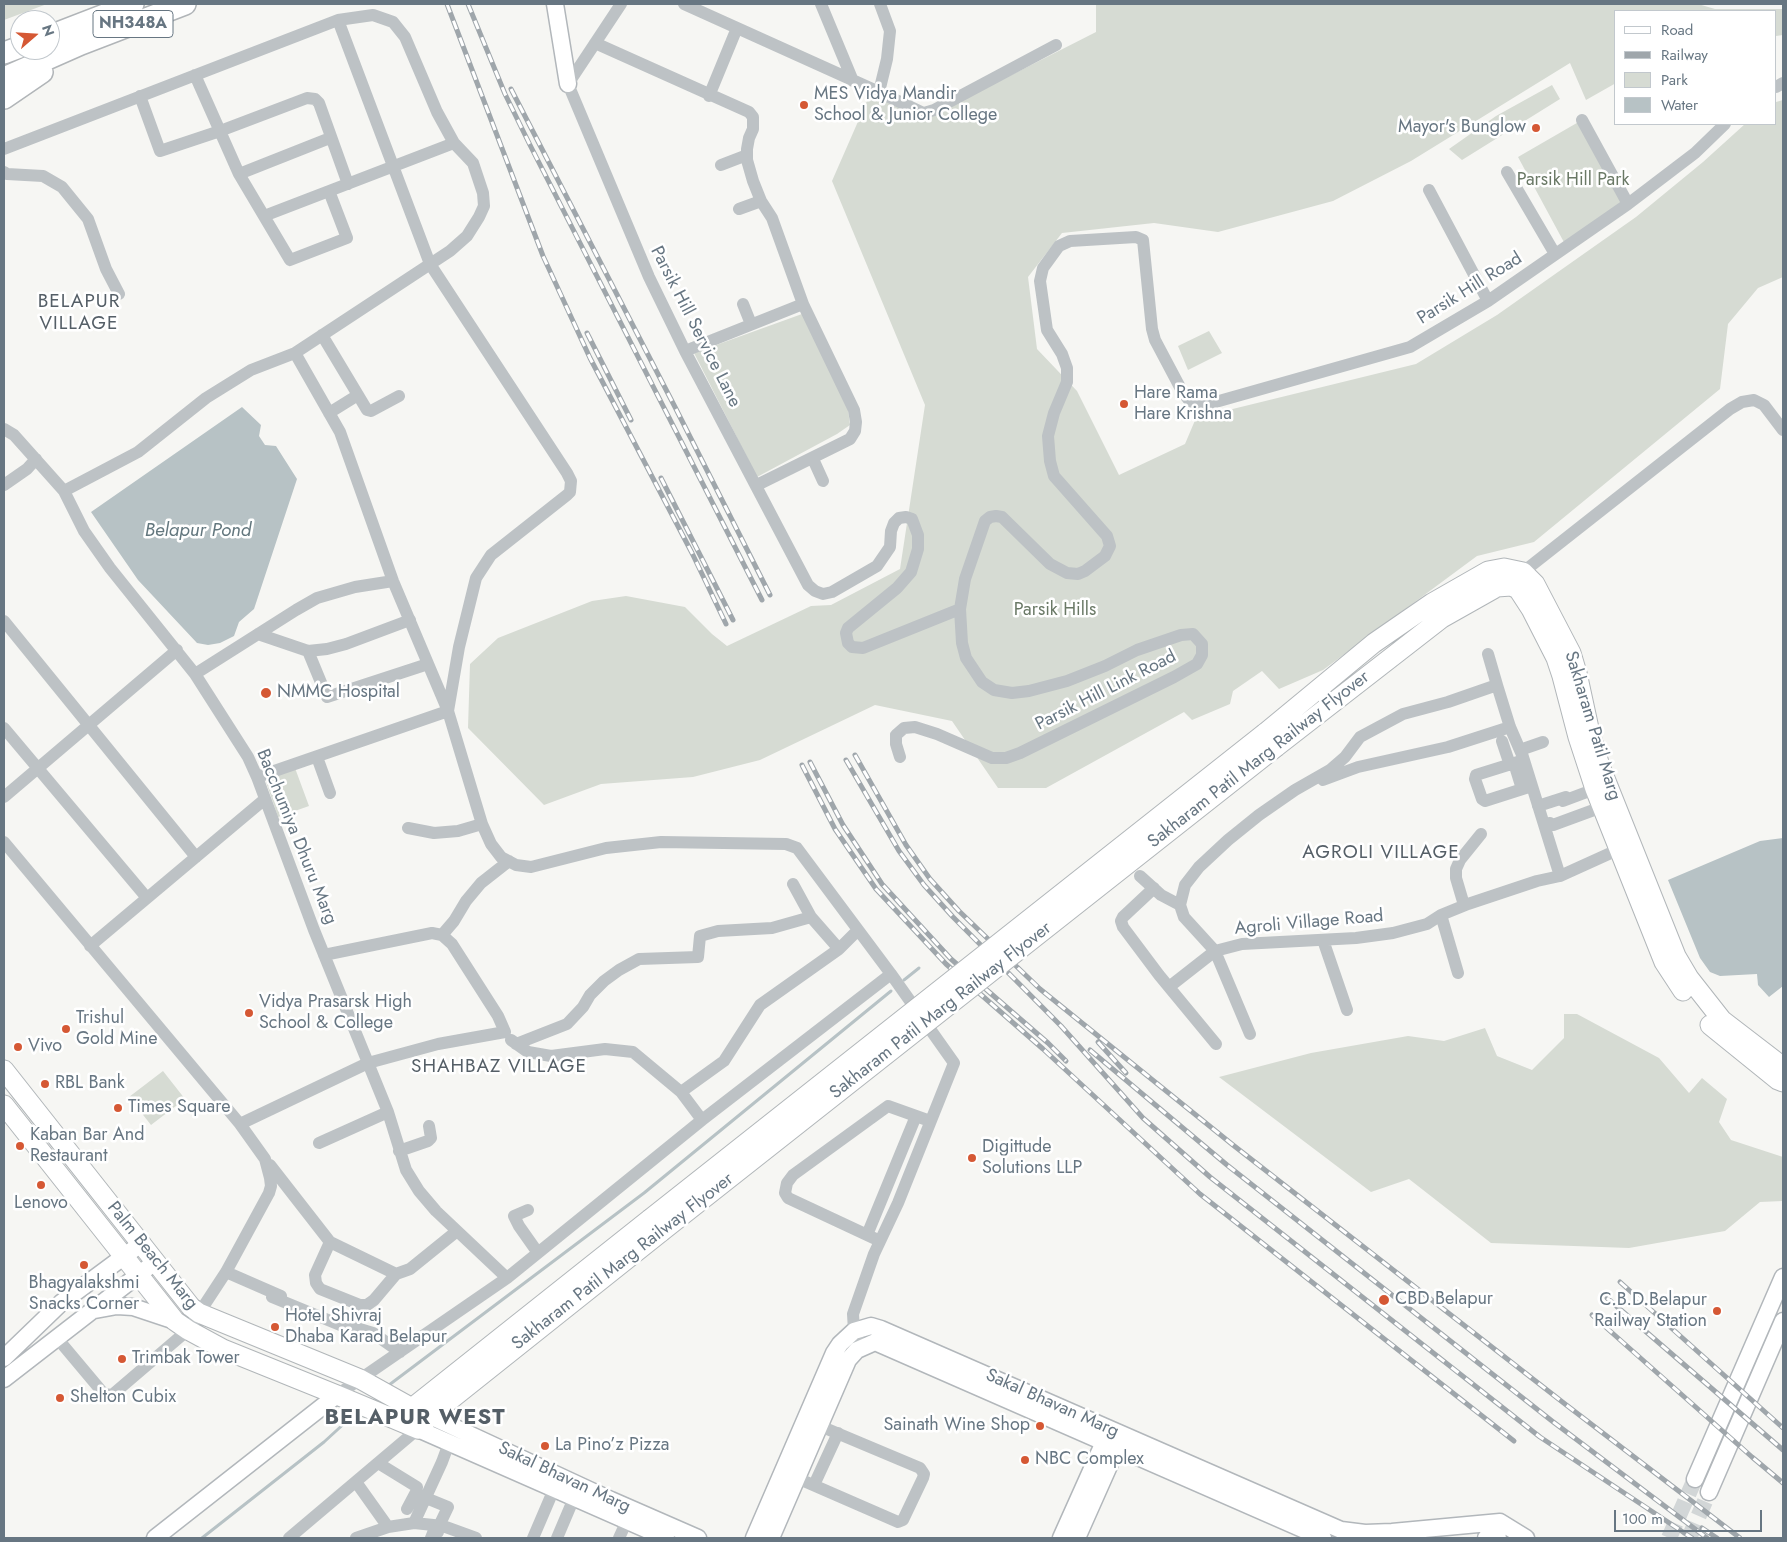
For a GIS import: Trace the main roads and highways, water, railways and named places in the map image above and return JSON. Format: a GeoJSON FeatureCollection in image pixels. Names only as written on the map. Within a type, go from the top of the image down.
{"type":"FeatureCollection","features":[{"type":"Feature","properties":{"kind":"highway","name":"NH348A"},"geometry":{"type":"LineString","coordinates":[[4,78],[133,4]]}},
{"type":"Feature","properties":{"kind":"highway","name":"NH348A"},"geometry":{"type":"LineString","coordinates":[[60,36],[77,36],[185,4]]}},
{"type":"Feature","properties":{"kind":"highway"},"geometry":{"type":"LineString","coordinates":[[60,33],[77,36]]}},
{"type":"Feature","properties":{"kind":"highway"},"geometry":{"type":"LineString","coordinates":[[4,98],[77,36]]}},
{"type":"Feature","properties":{"kind":"main road"},"geometry":{"type":"LineString","coordinates":[[555,4],[568,84]]}},
{"type":"Feature","properties":{"kind":"main road","name":"Sakharam Patil Marg Railway Flyover"},"geometry":{"type":"LineString","coordinates":[[1270,740],[1374,643],[1432,603],[1488,571],[1504,568],[1523,572]]}},
{"type":"Feature","properties":{"kind":"main road","name":"Sakharam Patil Marg"},"geometry":{"type":"LineString","coordinates":[[1523,572],[1535,584],[1571,653],[1595,749],[1664,962],[1679,986],[1713,1029],[1783,1082]]}},
{"type":"Feature","properties":{"kind":"main road","name":"Sakharam Patil Marg"},"geometry":{"type":"LineString","coordinates":[[1407,643],[1442,618],[1497,587],[1511,586],[1518,589],[1556,658],[1578,737],[1602,807],[1625,846],[1676,956],[1689,978],[1722,1020],[1783,1067]]}},
{"type":"Feature","properties":{"kind":"main road","name":"Sakharam Patil Marg Railway Flyover"},"geometry":{"type":"LineString","coordinates":[[415,1419],[656,1225],[1270,740],[1407,643]]}},
{"type":"Feature","properties":{"kind":"main road","name":"Palm Beach Marg"},"geometry":{"type":"LineString","coordinates":[[4,1070],[191,1307],[199,1314],[360,1379],[415,1419]]}},
{"type":"Feature","properties":{"kind":"main road","name":"Palm Beach Marg"},"geometry":{"type":"LineString","coordinates":[[4,1105],[124,1258],[181,1325],[223,1349],[337,1395],[415,1419]]}},
{"type":"Feature","properties":{"kind":"main road"},"geometry":{"type":"LineString","coordinates":[[4,1358],[61,1303],[142,1243]]}},
{"type":"Feature","properties":{"kind":"main road"},"geometry":{"type":"LineString","coordinates":[[4,1379],[156,1262]]}},
{"type":"Feature","properties":{"kind":"main road"},"geometry":{"type":"LineString","coordinates":[[1695,1479],[1783,1277]]}},
{"type":"Feature","properties":{"kind":"main road"},"geometry":{"type":"LineString","coordinates":[[72,1294],[90,1313]]}},
{"type":"Feature","properties":{"kind":"main road"},"geometry":{"type":"LineString","coordinates":[[90,1313],[117,1306],[133,1307],[181,1325]]}},
{"type":"Feature","properties":{"kind":"main road"},"geometry":{"type":"LineString","coordinates":[[1709,1492],[1783,1321]]}},
{"type":"Feature","properties":{"kind":"main road","name":"Sakal Bhavan Marg"},"geometry":{"type":"LineString","coordinates":[[754,1538],[834,1354],[840,1344],[854,1331],[871,1326],[881,1328],[1112,1441],[1323,1538]]}},
{"type":"Feature","properties":{"kind":"main road","name":"Sakal Bhavan Marg"},"geometry":{"type":"LineString","coordinates":[[771,1538],[848,1360],[861,1347],[875,1342],[1112,1441],[1342,1530],[1365,1537],[1500,1522],[1526,1538]]}},
{"type":"Feature","properties":{"kind":"main road"},"geometry":{"type":"LineString","coordinates":[[155,1538],[337,1395]]}},
{"type":"Feature","properties":{"kind":"main road","name":"Sakal Bhavan Marg"},"geometry":{"type":"LineString","coordinates":[[415,1419],[448,1443],[574,1498],[698,1538]]}},
{"type":"Feature","properties":{"kind":"main road","name":"Sakal Bhavan Marg"},"geometry":{"type":"LineString","coordinates":[[415,1419],[629,1515],[666,1538]]}},
{"type":"Feature","properties":{"kind":"main road"},"geometry":{"type":"LineString","coordinates":[[1061,1538],[1112,1441]]}},
{"type":"Feature","properties":{"kind":"main road"},"geometry":{"type":"LineString","coordinates":[[1077,1538],[1112,1441]]}},
{"type":"Feature","properties":{"kind":"main road"},"geometry":{"type":"LineString","coordinates":[[1486,1538],[1498,1538]]}},
{"type":"Feature","properties":{"kind":"water","name":"Belapur Pond"},"geometry":{"type":"Polygon","coordinates":[[[242,407],[261,425],[259,436],[265,445],[276,446],[297,479],[254,609],[239,622],[234,636],[220,643],[208,645],[197,643],[138,580],[91,512],[242,407]]]}},
{"type":"Feature","properties":{"kind":"water"},"geometry":{"type":"Polygon","coordinates":[[[1783,838],[1783,986],[1769,997],[1758,985],[1757,974],[1720,976],[1710,972],[1700,958],[1668,880],[1760,841],[1783,838]]]}},
{"type":"Feature","properties":{"kind":"waterway"},"geometry":{"type":"LineString","coordinates":[[904,980],[919,968]]}},
{"type":"Feature","properties":{"kind":"waterway"},"geometry":{"type":"LineString","coordinates":[[389,1385],[644,1193],[891,991]]}},
{"type":"Feature","properties":{"kind":"waterway"},"geometry":{"type":"LineString","coordinates":[[202,1538],[324,1442],[348,1420]]}},
{"type":"Feature","properties":{"kind":"tunnel"},"geometry":{"type":"LineString","coordinates":[[1669,1538],[1695,1479]]}},
{"type":"Feature","properties":{"kind":"tunnel"},"geometry":{"type":"LineString","coordinates":[[1689,1538],[1709,1492]]}},
{"type":"Feature","properties":{"kind":"railway"},"geometry":{"type":"LineString","coordinates":[[447,4],[543,256],[590,358],[692,553],[726,624]]}},
{"type":"Feature","properties":{"kind":"railway"},"geometry":{"type":"LineString","coordinates":[[468,4],[505,94],[530,145],[762,600]]}},
{"type":"Feature","properties":{"kind":"railway"},"geometry":{"type":"LineString","coordinates":[[511,89],[770,595]]}},
{"type":"Feature","properties":{"kind":"railway"},"geometry":{"type":"LineString","coordinates":[[587,333],[631,420]]}},
{"type":"Feature","properties":{"kind":"railway"},"geometry":{"type":"LineString","coordinates":[[661,478],[733,620]]}},
{"type":"Feature","properties":{"kind":"railway"},"geometry":{"type":"LineString","coordinates":[[855,755],[906,845],[930,879],[959,911],[1040,989],[1233,1145],[1740,1538]]}},
{"type":"Feature","properties":{"kind":"railway"},"geometry":{"type":"LineString","coordinates":[[846,760],[899,851],[924,885],[953,917],[1061,1026],[1143,1118],[1210,1177],[1540,1437],[1692,1538]]}},
{"type":"Feature","properties":{"kind":"railway"},"geometry":{"type":"LineString","coordinates":[[810,762],[843,825],[882,884],[951,959],[1048,1043],[1066,1061]]}},
{"type":"Feature","properties":{"kind":"railway"},"geometry":{"type":"LineString","coordinates":[[802,765],[835,829],[876,889],[946,964],[1043,1049],[1200,1194],[1514,1441]]}},
{"type":"Feature","properties":{"kind":"railway"},"geometry":{"type":"LineString","coordinates":[[1098,1042],[1126,1073]]}},
{"type":"Feature","properties":{"kind":"railway"},"geometry":{"type":"LineString","coordinates":[[1090,1050],[1227,1165],[1552,1421],[1707,1538]]}},
{"type":"Feature","properties":{"kind":"railway"},"geometry":{"type":"LineString","coordinates":[[1620,1282],[1783,1428]]}},
{"type":"Feature","properties":{"kind":"railway"},"geometry":{"type":"LineString","coordinates":[[1607,1298],[1783,1450]]}},
{"type":"Feature","properties":{"kind":"railway"},"geometry":{"type":"LineString","coordinates":[[1592,1315],[1783,1483]]}},
{"type":"Feature","properties":{"kind":"railway"},"geometry":{"type":"LineString","coordinates":[[1702,1528],[1717,1538]]}},
{"type":"Feature","properties":{"kind":"place","name":"MES Vidya Mandir School & Junior College"},"geometry":{"type":"Point","coordinates":[804,105]}},
{"type":"Feature","properties":{"kind":"place","name":"Mayor's Bunglow"},"geometry":{"type":"Point","coordinates":[1536,128]}},
{"type":"Feature","properties":{"kind":"place","name":"Hare Rama Hare Krishna"},"geometry":{"type":"Point","coordinates":[1124,404]}},
{"type":"Feature","properties":{"kind":"place","name":"NMMC Hospital"},"geometry":{"type":"Point","coordinates":[266,693]}},
{"type":"Feature","properties":{"kind":"place","name":"Vidya Prasarsk High School & College"},"geometry":{"type":"Point","coordinates":[249,1013]}},
{"type":"Feature","properties":{"kind":"place","name":"Trishul Gold Mine"},"geometry":{"type":"Point","coordinates":[66,1029]}},
{"type":"Feature","properties":{"kind":"place","name":"Vivo"},"geometry":{"type":"Point","coordinates":[18,1047]}},
{"type":"Feature","properties":{"kind":"place","name":"RBL Bank"},"geometry":{"type":"Point","coordinates":[45,1084]}},
{"type":"Feature","properties":{"kind":"place","name":"Times Square"},"geometry":{"type":"Point","coordinates":[118,1108]}},
{"type":"Feature","properties":{"kind":"place","name":"Kaban Bar And Restaurant"},"geometry":{"type":"Point","coordinates":[20,1146]}},
{"type":"Feature","properties":{"kind":"place","name":"Digittude Solutions LLP"},"geometry":{"type":"Point","coordinates":[972,1158]}},
{"type":"Feature","properties":{"kind":"place","name":"Lenovo"},"geometry":{"type":"Point","coordinates":[41,1185]}},
{"type":"Feature","properties":{"kind":"place","name":"Bhagyalakshmi Snacks Corner"},"geometry":{"type":"Point","coordinates":[84,1265]}},
{"type":"Feature","properties":{"kind":"place","name":"CBD Belapur"},"geometry":{"type":"Point","coordinates":[1384,1300]}},
{"type":"Feature","properties":{"kind":"place","name":"C.B.D.Belapur Railway Station"},"geometry":{"type":"Point","coordinates":[1717,1311]}},
{"type":"Feature","properties":{"kind":"place","name":"Hotel Shivraj Dhaba Karad Belapur"},"geometry":{"type":"Point","coordinates":[275,1327]}},
{"type":"Feature","properties":{"kind":"place","name":"Trimbak Tower"},"geometry":{"type":"Point","coordinates":[122,1359]}},
{"type":"Feature","properties":{"kind":"place","name":"Shelton Cubix"},"geometry":{"type":"Point","coordinates":[60,1398]}},
{"type":"Feature","properties":{"kind":"place","name":"Sainath Wine Shop"},"geometry":{"type":"Point","coordinates":[1040,1426]}},
{"type":"Feature","properties":{"kind":"place","name":"La Pino’z Pizza"},"geometry":{"type":"Point","coordinates":[545,1446]}},
{"type":"Feature","properties":{"kind":"place","name":"NBC Complex"},"geometry":{"type":"Point","coordinates":[1025,1460]}},
{"type":"Feature","properties":{"kind":"district","name":"BELAPUR VILLAGE"},"geometry":{"type":"Point","coordinates":[79,313]}},
{"type":"Feature","properties":{"kind":"district","name":"AGROLI VILLAGE"},"geometry":{"type":"Point","coordinates":[1381,853]}},
{"type":"Feature","properties":{"kind":"district","name":"SHAHBAZ VILLAGE"},"geometry":{"type":"Point","coordinates":[499,1067]}},
{"type":"Feature","properties":{"kind":"district","name":"BELAPUR WEST"},"geometry":{"type":"Point","coordinates":[415,1419]}},
{"type":"Feature","properties":{"kind":"park label","name":"Parsik Hill Park"},"geometry":{"type":"Point","coordinates":[1573,181]}},
{"type":"Feature","properties":{"kind":"park label","name":"Parsik Hills"},"geometry":{"type":"Point","coordinates":[1055,611]}}]}
